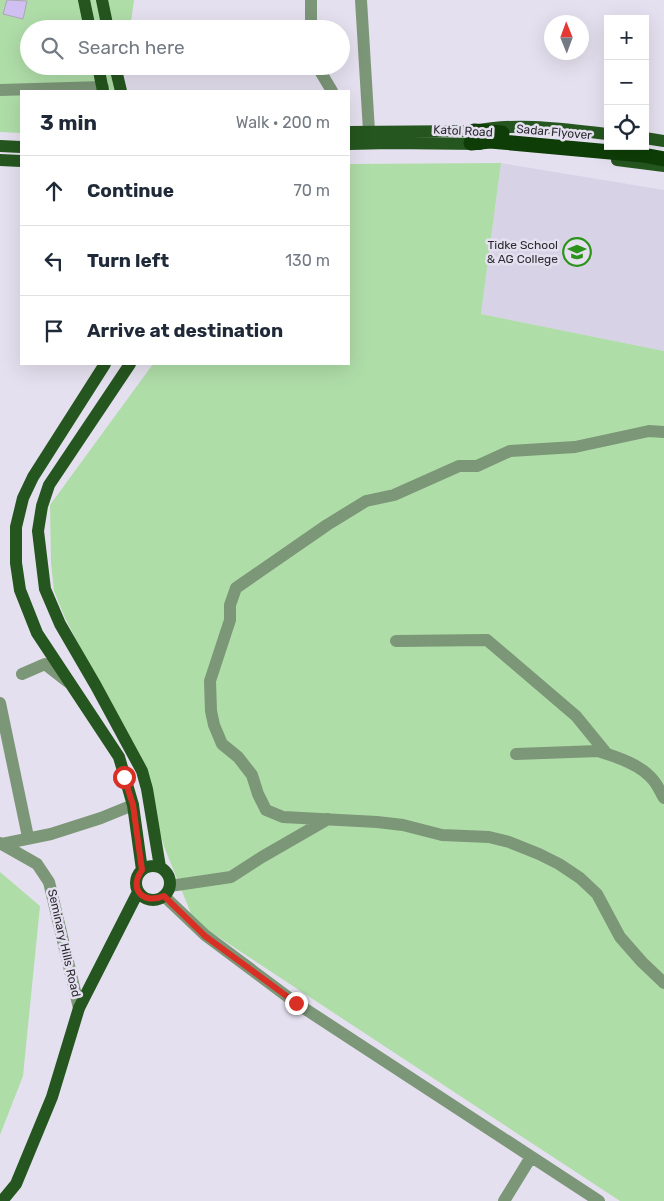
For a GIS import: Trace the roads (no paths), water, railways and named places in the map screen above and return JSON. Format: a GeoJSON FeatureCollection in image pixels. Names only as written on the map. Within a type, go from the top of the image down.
{"type":"FeatureCollection","features":[{"type":"Feature","properties":{"kind":"highway","name":"Sadar Flyover"},"geometry":{"type":"LineString","coordinates":[[472,137],[490,141],[517,139],[604,144]]}},
{"type":"Feature","properties":{"kind":"highway","name":"Sadar Flyover"},"geometry":{"type":"LineString","coordinates":[[517,139],[664,159]]}},
{"type":"Feature","properties":{"kind":"highway"},"geometry":{"type":"LineString","coordinates":[[649,150],[664,152]]}},
{"type":"Feature","properties":{"kind":"main road"},"geometry":{"type":"LineString","coordinates":[[84,0],[88,20]]}},
{"type":"Feature","properties":{"kind":"main road"},"geometry":{"type":"LineString","coordinates":[[102,0],[106,20]]}},
{"type":"Feature","properties":{"kind":"main road"},"geometry":{"type":"LineString","coordinates":[[100,75],[103,89]]}},
{"type":"Feature","properties":{"kind":"main road"},"geometry":{"type":"LineString","coordinates":[[117,75],[121,90]]}},
{"type":"Feature","properties":{"kind":"main road","name":"Katol Road"},"geometry":{"type":"LineString","coordinates":[[350,144],[472,137],[494,127],[517,126],[604,134]]}},
{"type":"Feature","properties":{"kind":"main road","name":"Katol Road"},"geometry":{"type":"LineString","coordinates":[[350,132],[472,137],[664,166]]}},
{"type":"Feature","properties":{"kind":"main road"},"geometry":{"type":"LineString","coordinates":[[649,139],[664,141]]}},
{"type":"Feature","properties":{"kind":"main road"},"geometry":{"type":"LineString","coordinates":[[0,146],[20,148]]}},
{"type":"Feature","properties":{"kind":"main road"},"geometry":{"type":"LineString","coordinates":[[0,160],[20,161]]}},
{"type":"Feature","properties":{"kind":"main road"},"geometry":{"type":"LineString","coordinates":[[104,365],[32,477],[23,498],[16,527],[16,563],[20,590],[36,633],[118,757],[133,805],[142,870]]}},
{"type":"Feature","properties":{"kind":"main road"},"geometry":{"type":"LineString","coordinates":[[129,365],[49,485],[42,506],[38,531],[45,589],[60,624],[142,771],[147,789],[160,867]]}},
{"type":"Feature","properties":{"kind":"main road"},"geometry":{"type":"LineString","coordinates":[[150,866],[160,867],[166,872],[169,878],[167,891],[155,899],[146,898],[138,892],[137,876],[142,870],[150,866]]}},
{"type":"Feature","properties":{"kind":"main road"},"geometry":{"type":"LineString","coordinates":[[2,1201],[16,1184],[52,1097],[79,1008],[138,892]]}},
{"type":"Feature","properties":{"kind":"street"},"geometry":{"type":"LineString","coordinates":[[311,0],[311,20]]}},
{"type":"Feature","properties":{"kind":"street"},"geometry":{"type":"LineString","coordinates":[[361,0],[369,132]]}},
{"type":"Feature","properties":{"kind":"street"},"geometry":{"type":"LineString","coordinates":[[322,75],[331,90]]}},
{"type":"Feature","properties":{"kind":"street"},"geometry":{"type":"LineString","coordinates":[[0,90],[103,89]]}},
{"type":"Feature","properties":{"kind":"street"},"geometry":{"type":"LineString","coordinates":[[664,432],[649,431],[575,446],[510,451],[477,466],[459,466],[394,495],[366,501],[236,588],[230,605],[230,620],[210,681],[211,710],[222,744],[238,757],[252,775],[266,810],[283,817],[403,825],[442,835],[488,837],[509,842],[546,857],[580,878],[597,894],[620,937],[664,983]]}},
{"type":"Feature","properties":{"kind":"street"},"geometry":{"type":"LineString","coordinates":[[396,640],[487,640],[576,716],[607,754]]}},
{"type":"Feature","properties":{"kind":"street"},"geometry":{"type":"LineString","coordinates":[[22,674],[46,664],[70,684]]}},
{"type":"Feature","properties":{"kind":"street"},"geometry":{"type":"LineString","coordinates":[[0,703],[28,838]]}},
{"type":"Feature","properties":{"kind":"street"},"geometry":{"type":"LineString","coordinates":[[516,754],[598,751],[618,757],[641,770],[653,780],[664,798]]}},
{"type":"Feature","properties":{"kind":"street"},"geometry":{"type":"LineString","coordinates":[[1,843],[51,834],[93,821],[133,805]]}},
{"type":"Feature","properties":{"kind":"street"},"geometry":{"type":"LineString","coordinates":[[328,819],[231,877],[167,891],[205,936],[296,1003],[599,1201]]}},
{"type":"Feature","properties":{"kind":"street","name":"Seminary Hills Road"},"geometry":{"type":"LineString","coordinates":[[1,843],[37,864],[49,882],[79,1008]]}},
{"type":"Feature","properties":{"kind":"street"},"geometry":{"type":"LineString","coordinates":[[504,1201],[531,1157]]}},
{"type":"Feature","properties":{"kind":"place","name":"Tidke School & AG College"},"geometry":{"type":"Point","coordinates":[577,252]}}]}
